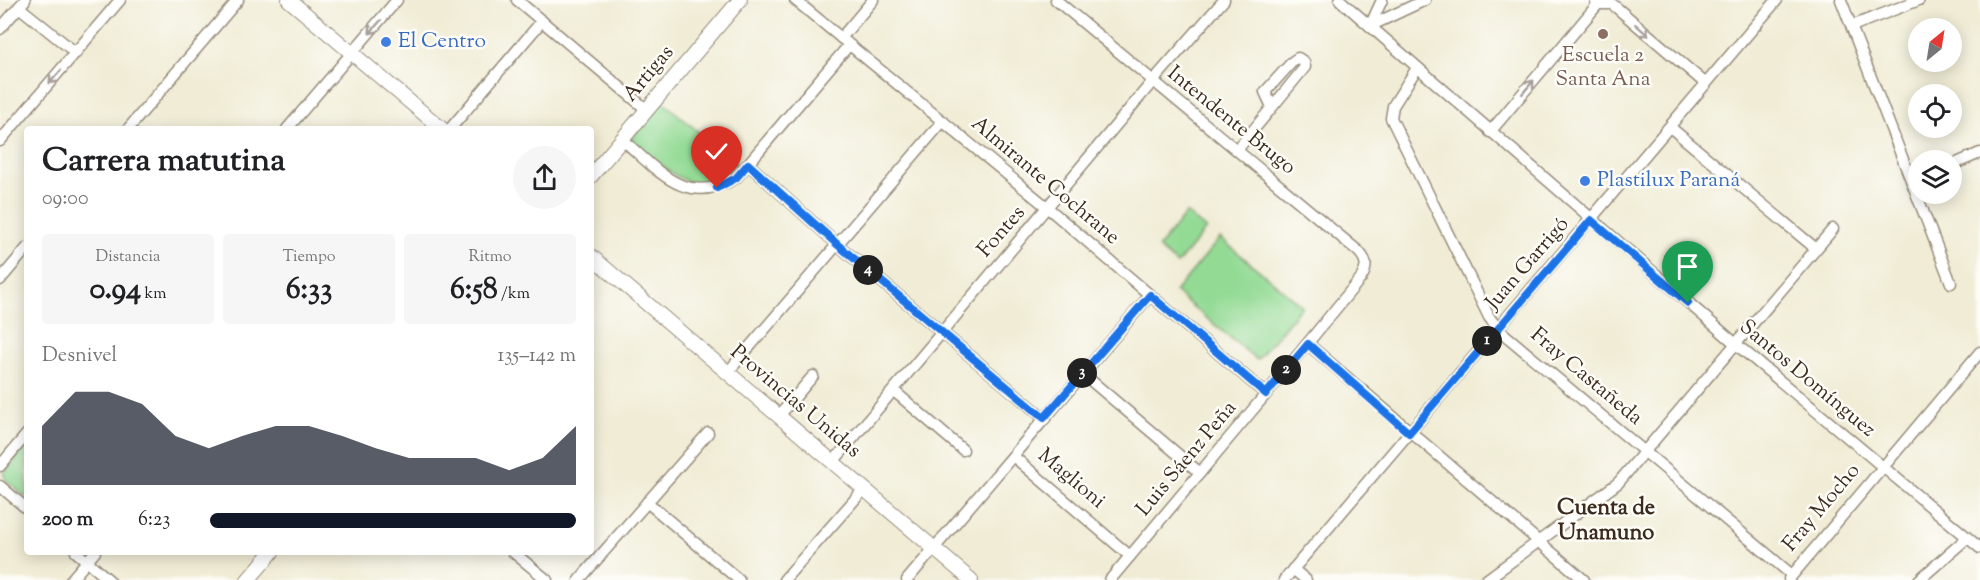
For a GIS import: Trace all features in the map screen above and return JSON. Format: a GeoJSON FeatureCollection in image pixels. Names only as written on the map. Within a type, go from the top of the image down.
{"type":"FeatureCollection","features":[{"type":"Feature","properties":{"kind":"street"},"geometry":{"type":"LineString","coordinates":[[0,141],[120,0]]}},
{"type":"Feature","properties":{"kind":"street"},"geometry":{"type":"LineString","coordinates":[[131,126],[238,0]]}},
{"type":"Feature","properties":{"kind":"street"},"geometry":{"type":"LineString","coordinates":[[289,0],[438,126]]}},
{"type":"Feature","properties":{"kind":"street"},"geometry":{"type":"LineString","coordinates":[[290,126],[398,0]]}},
{"type":"Feature","properties":{"kind":"street"},"geometry":{"type":"LineString","coordinates":[[517,0],[647,110]]}},
{"type":"Feature","properties":{"kind":"street","name":"Artigas"},"geometry":{"type":"LineString","coordinates":[[594,172],[740,0]]}},
{"type":"Feature","properties":{"kind":"street","name":"Almirante Cochrane"},"geometry":{"type":"LineString","coordinates":[[795,0],[1048,208],[1266,394]]}},
{"type":"Feature","properties":{"kind":"street"},"geometry":{"type":"LineString","coordinates":[[622,139],[670,180],[690,188],[702,190],[717,188],[736,178],[845,41],[873,0]]}},
{"type":"Feature","properties":{"kind":"street","name":"Intendente Brugo"},"geometry":{"type":"LineString","coordinates":[[1056,0],[1364,257],[1365,272],[1361,278]]}},
{"type":"Feature","properties":{"kind":"street","name":"Fontes"},"geometry":{"type":"LineString","coordinates":[[833,462],[1153,81],[1224,0]]}},
{"type":"Feature","properties":{"kind":"street","name":"Santos Domínguez"},"geometry":{"type":"LineString","coordinates":[[1340,0],[1591,220],[1980,548]]}},
{"type":"Feature","properties":{"kind":"street"},"geometry":{"type":"LineString","coordinates":[[1370,0],[1376,11]]}},
{"type":"Feature","properties":{"kind":"street"},"geometry":{"type":"LineString","coordinates":[[1370,26],[1382,0]]}},
{"type":"Feature","properties":{"kind":"street"},"geometry":{"type":"LineString","coordinates":[[1370,26],[1425,0]]}},
{"type":"Feature","properties":{"kind":"street","name":"Juan Garrigó"},"geometry":{"type":"LineString","coordinates":[[1284,580],[1777,0]]}},
{"type":"Feature","properties":{"kind":"street"},"geometry":{"type":"LineString","coordinates":[[1841,0],[1908,162]]}},
{"type":"Feature","properties":{"kind":"street"},"geometry":{"type":"LineString","coordinates":[[1852,26],[1919,0]]}},
{"type":"Feature","properties":{"kind":"street"},"geometry":{"type":"LineString","coordinates":[[1491,132],[1596,2],[1617,8],[1706,84]]}},
{"type":"Feature","properties":{"kind":"street"},"geometry":{"type":"LineString","coordinates":[[0,29],[22,3],[76,53]]}},
{"type":"Feature","properties":{"kind":"street"},"geometry":{"type":"LineString","coordinates":[[453,126],[542,21]]}},
{"type":"Feature","properties":{"kind":"street","name":"Fray Castañeda"},"geometry":{"type":"LineString","coordinates":[[1418,68],[1393,106],[1391,118],[1489,317],[1498,329],[1790,578]]}},
{"type":"Feature","properties":{"kind":"street"},"geometry":{"type":"LineString","coordinates":[[1237,150],[1272,107]]}},
{"type":"Feature","properties":{"kind":"street"},"geometry":{"type":"LineString","coordinates":[[728,372],[943,121]]}},
{"type":"Feature","properties":{"kind":"street"},"geometry":{"type":"LineString","coordinates":[[1670,127],[1815,248]]}},
{"type":"Feature","properties":{"kind":"street"},"geometry":{"type":"LineString","coordinates":[[1962,161],[1980,153]]}},
{"type":"Feature","properties":{"kind":"street"},"geometry":{"type":"LineString","coordinates":[[748,164],[838,245],[1044,418]]}},
{"type":"Feature","properties":{"kind":"street"},"geometry":{"type":"LineString","coordinates":[[1924,204],[1951,283]]}},
{"type":"Feature","properties":{"kind":"street"},"geometry":{"type":"LineString","coordinates":[[1486,580],[1618,483],[1737,345],[1833,228]]}},
{"type":"Feature","properties":{"kind":"street"},"geometry":{"type":"LineString","coordinates":[[0,280],[24,252]]}},
{"type":"Feature","properties":{"kind":"street","name":"Provincias Unidas"},"geometry":{"type":"LineString","coordinates":[[594,259],[971,580]]}},
{"type":"Feature","properties":{"kind":"street","name":"Luis Sáenz Peña"},"geometry":{"type":"LineString","coordinates":[[1110,580],[1361,278]]}},
{"type":"Feature","properties":{"kind":"street"},"geometry":{"type":"LineString","coordinates":[[907,580],[1150,295]]}},
{"type":"Feature","properties":{"kind":"street"},"geometry":{"type":"LineString","coordinates":[[1308,344],[1409,433],[1584,580]]}},
{"type":"Feature","properties":{"kind":"street","name":"Fray Mocho"},"geometry":{"type":"LineString","coordinates":[[1790,578],[1980,352]]}},
{"type":"Feature","properties":{"kind":"street"},"geometry":{"type":"LineString","coordinates":[[1082,373],[1200,473]]}},
{"type":"Feature","properties":{"kind":"street"},"geometry":{"type":"LineString","coordinates":[[779,416],[813,376]]}},
{"type":"Feature","properties":{"kind":"street"},"geometry":{"type":"LineString","coordinates":[[894,391],[963,450]]}},
{"type":"Feature","properties":{"kind":"street"},"geometry":{"type":"LineString","coordinates":[[579,580],[708,433]]}},
{"type":"Feature","properties":{"kind":"street"},"geometry":{"type":"LineString","coordinates":[[0,466],[24,438]]}},
{"type":"Feature","properties":{"kind":"street","name":"Maglioni"},"geometry":{"type":"LineString","coordinates":[[1013,456],[1130,556]]}},
{"type":"Feature","properties":{"kind":"street"},"geometry":{"type":"LineString","coordinates":[[0,486],[24,506]]}},
{"type":"Feature","properties":{"kind":"street"},"geometry":{"type":"LineString","coordinates":[[784,580],[864,489]]}},
{"type":"Feature","properties":{"kind":"street"},"geometry":{"type":"LineString","coordinates":[[647,502],[739,580]]}},
{"type":"Feature","properties":{"kind":"street"},"geometry":{"type":"LineString","coordinates":[[1919,580],[1967,538]]}},
{"type":"Feature","properties":{"kind":"street"},"geometry":{"type":"LineString","coordinates":[[80,555],[109,580]]}},
{"type":"Feature","properties":{"kind":"street"},"geometry":{"type":"LineString","coordinates":[[71,580],[92,555]]}},
{"type":"Feature","properties":{"kind":"street"},"geometry":{"type":"LineString","coordinates":[[248,580],[269,555]]}},
{"type":"Feature","properties":{"kind":"street"},"geometry":{"type":"LineString","coordinates":[[517,555],[547,580]]}},
{"type":"Feature","properties":{"kind":"street"},"geometry":{"type":"LineString","coordinates":[[1293,569],[1306,580]]}},
{"type":"Feature","properties":{"kind":"green space"},"geometry":{"type":"Polygon","coordinates":[[[662,101],[737,164],[724,177],[708,184],[696,184],[684,180],[660,165],[631,139],[662,101]]]}},
{"type":"Feature","properties":{"kind":"green space"},"geometry":{"type":"Polygon","coordinates":[[[1186,213],[1206,229],[1177,264],[1158,248],[1186,213]]]}},
{"type":"Feature","properties":{"kind":"green space"},"geometry":{"type":"Polygon","coordinates":[[[1220,238],[1302,306],[1257,360],[1175,292],[1220,238]]]}},
{"type":"Feature","properties":{"kind":"green space"},"geometry":{"type":"Polygon","coordinates":[[[24,448],[24,495],[6,480],[3,473],[24,448]]]}},
{"type":"Feature","properties":{"kind":"place","name":"Escuela 2 Santa Ana"},"geometry":{"type":"Point","coordinates":[1603,34]}},
{"type":"Feature","properties":{"kind":"place","name":"El Centro"},"geometry":{"type":"Point","coordinates":[386,42]}},
{"type":"Feature","properties":{"kind":"place","name":"Plastilux Paraná"},"geometry":{"type":"Point","coordinates":[1585,181]}},
{"type":"Feature","properties":{"kind":"district","name":"Cuenta de Unamuno"},"geometry":{"type":"Point","coordinates":[1606,522]}},
{"type":"Feature","properties":{"kind":"route"},"geometry":{"type":"LineString","coordinates":[[717,188],[736,178],[748,164],[838,245],[1044,418],[1150,295],[1266,394],[1308,344],[1409,433],[1591,220],[1688,303]]}}]}
